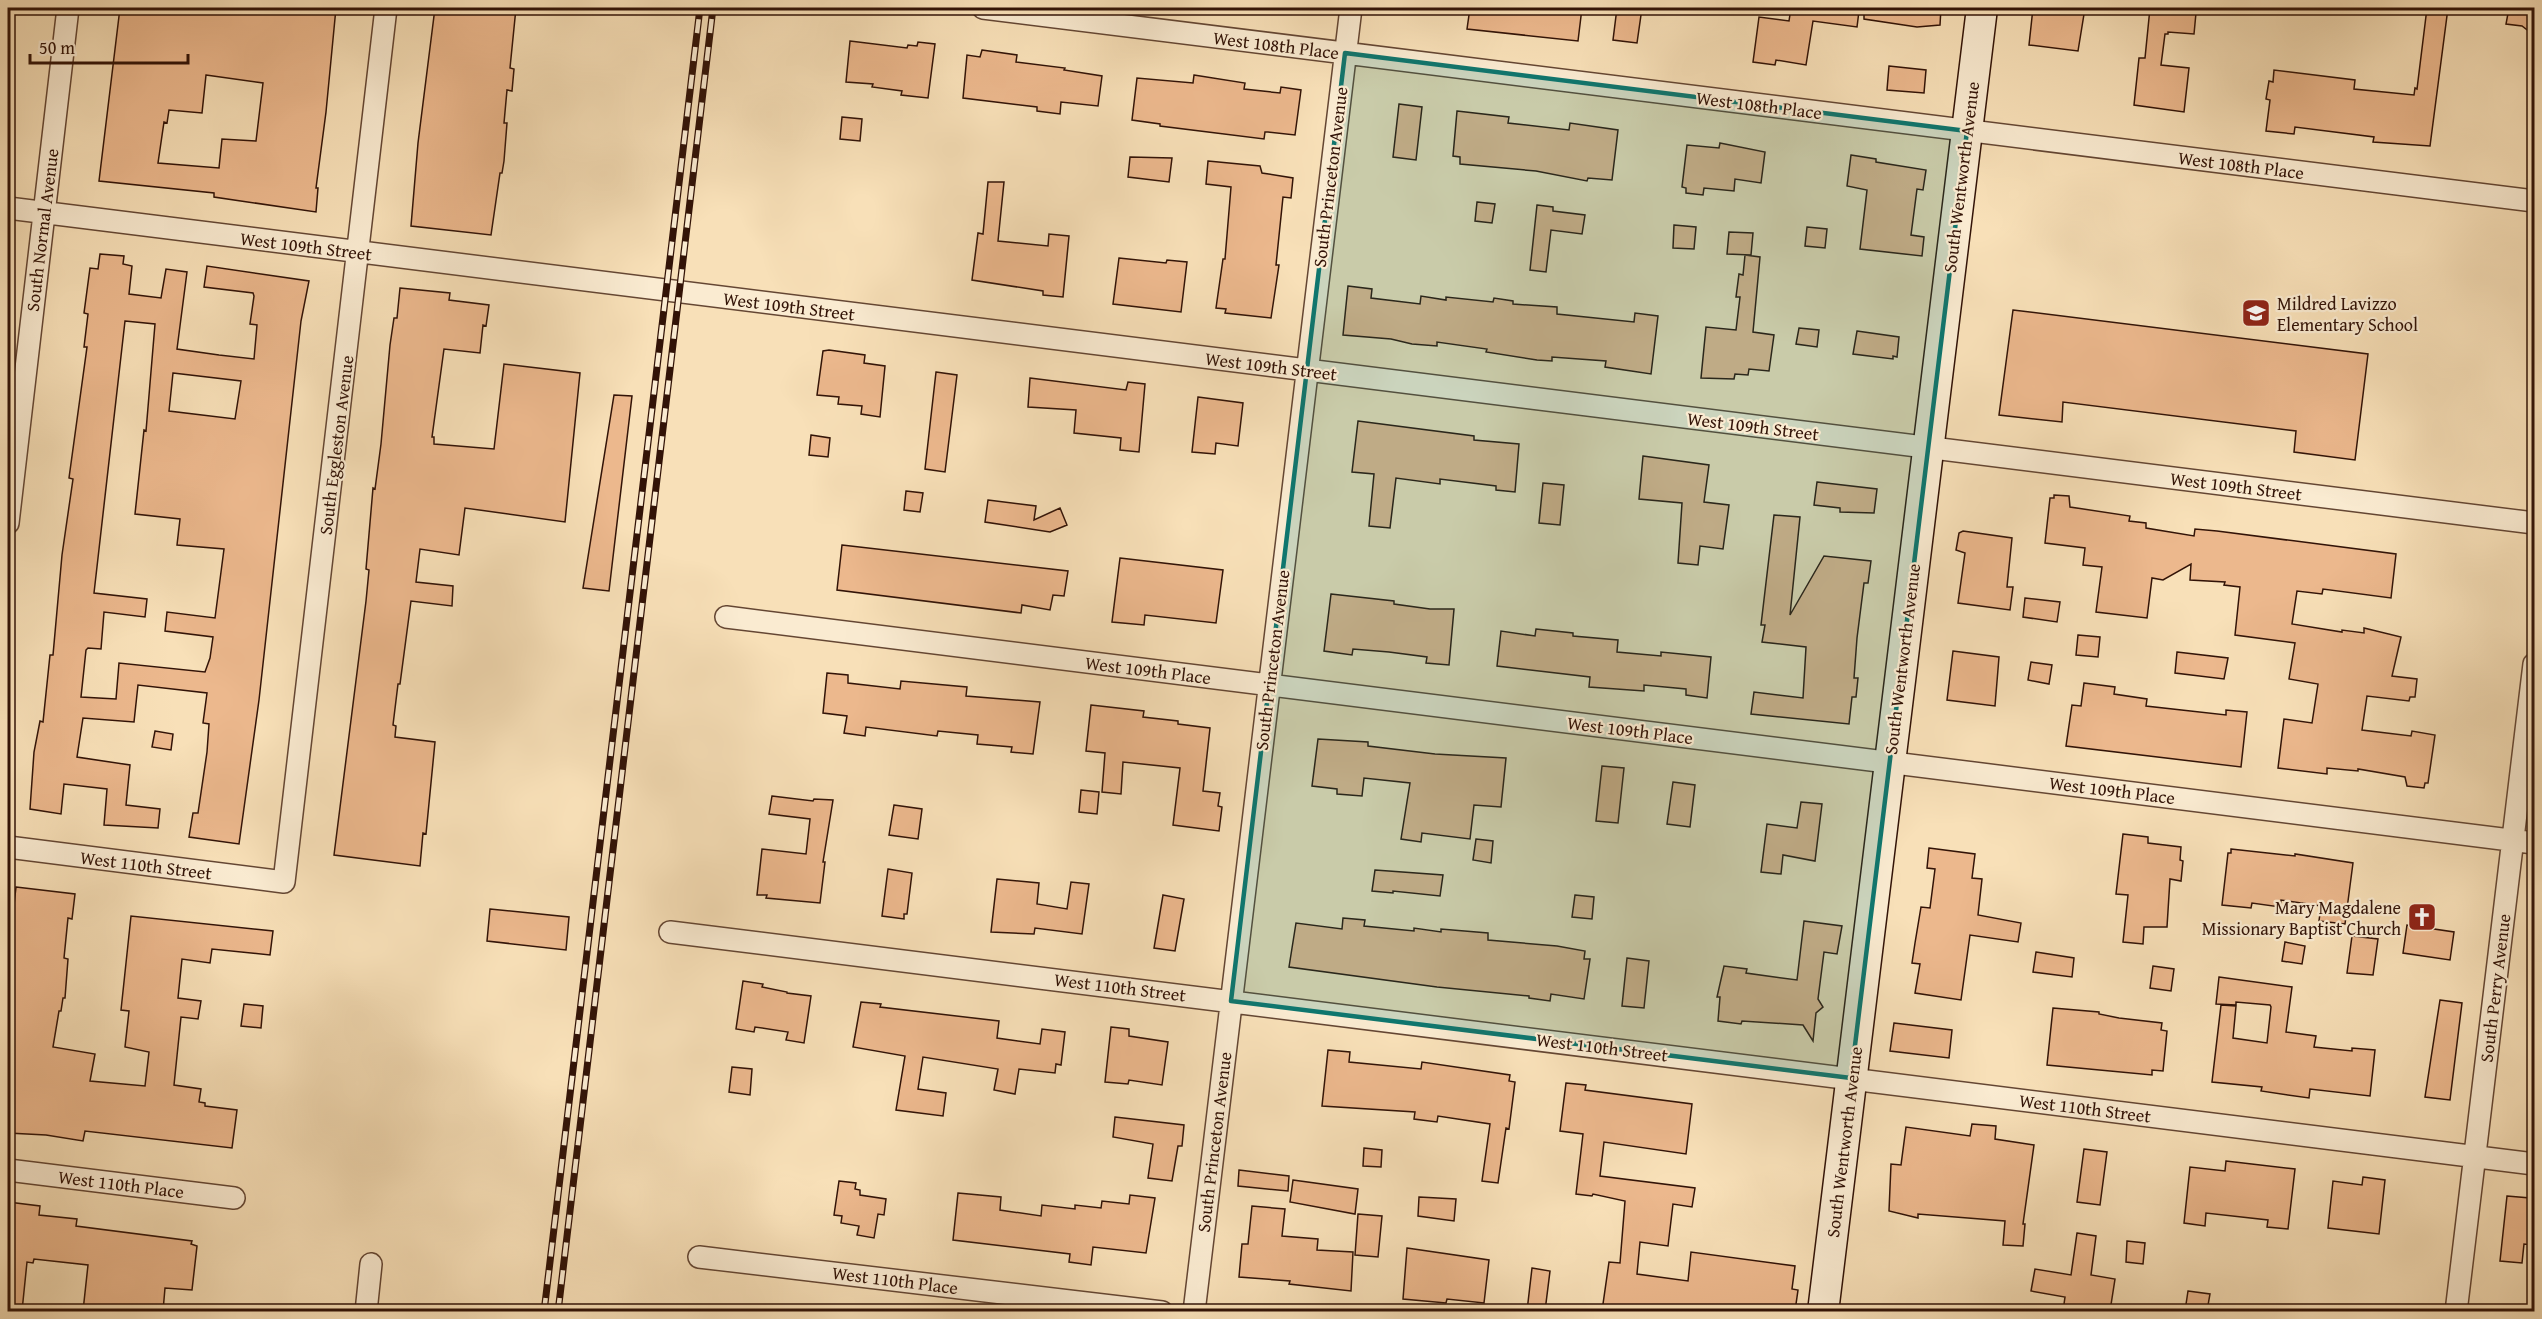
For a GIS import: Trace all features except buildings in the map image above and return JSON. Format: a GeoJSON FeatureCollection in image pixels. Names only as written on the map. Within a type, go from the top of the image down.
{"type":"FeatureCollection","features":[{"type":"Feature","properties":{"kind":"street","name":"South Normal Avenue"},"geometry":{"type":"LineString","coordinates":[[8,523],[68,8]]}},
{"type":"Feature","properties":{"kind":"street","name":"South Eggleston Avenue"},"geometry":{"type":"LineString","coordinates":[[284,882],[386,8]]}},
{"type":"Feature","properties":{"kind":"street","name":"West 108th Place"},"geometry":{"type":"LineString","coordinates":[[983,8],[2535,201]]}},
{"type":"Feature","properties":{"kind":"street","name":"South Princeton Avenue"},"geometry":{"type":"LineString","coordinates":[[1194,1311],[1351,8]]}},
{"type":"Feature","properties":{"kind":"street","name":"South Wentworth Avenue"},"geometry":{"type":"LineString","coordinates":[[1823,1311],[1982,8]]}},
{"type":"Feature","properties":{"kind":"street","name":"West 109th Street"},"geometry":{"type":"LineString","coordinates":[[8,208],[2535,524]]}},
{"type":"Feature","properties":{"kind":"street","name":"West 109th Place"},"geometry":{"type":"LineString","coordinates":[[726,617],[2535,843]]}},
{"type":"Feature","properties":{"kind":"street","name":"South Perry Avenue"},"geometry":{"type":"LineString","coordinates":[[2456,1311],[2535,664]]}},
{"type":"Feature","properties":{"kind":"street","name":"West 110th Street"},"geometry":{"type":"LineString","coordinates":[[8,847],[284,882]]}},
{"type":"Feature","properties":{"kind":"street","name":"West 110th Street"},"geometry":{"type":"LineString","coordinates":[[670,932],[2535,1164]]}},
{"type":"Feature","properties":{"kind":"street","name":"West 110th Place"},"geometry":{"type":"LineString","coordinates":[[8,1170],[234,1197]]}},
{"type":"Feature","properties":{"kind":"street","name":"West 110th Place"},"geometry":{"type":"LineString","coordinates":[[699,1257],[1162,1311]]}},
{"type":"Feature","properties":{"kind":"street"},"geometry":{"type":"LineString","coordinates":[[366,1311],[371,1264]]}},
{"type":"Feature","properties":{"kind":"highlighted area"},"geometry":{"type":"Polygon","coordinates":[[[1345,53],[1967,131],[1851,1078],[1231,1001],[1345,53]]]}},
{"type":"Feature","properties":{"kind":"railway"},"geometry":{"type":"LineString","coordinates":[[544,1312],[700,8]]}},
{"type":"Feature","properties":{"kind":"railway"},"geometry":{"type":"LineString","coordinates":[[558,1312],[713,8]]}},
{"type":"Feature","properties":{"kind":"place","name":"Mildred Lavizzo Elementary School"},"geometry":{"type":"Point","coordinates":[2256,313]}},
{"type":"Feature","properties":{"kind":"place","name":"Mary Magdalene Missionary Baptist Church"},"geometry":{"type":"Point","coordinates":[2422,917]}}]}
